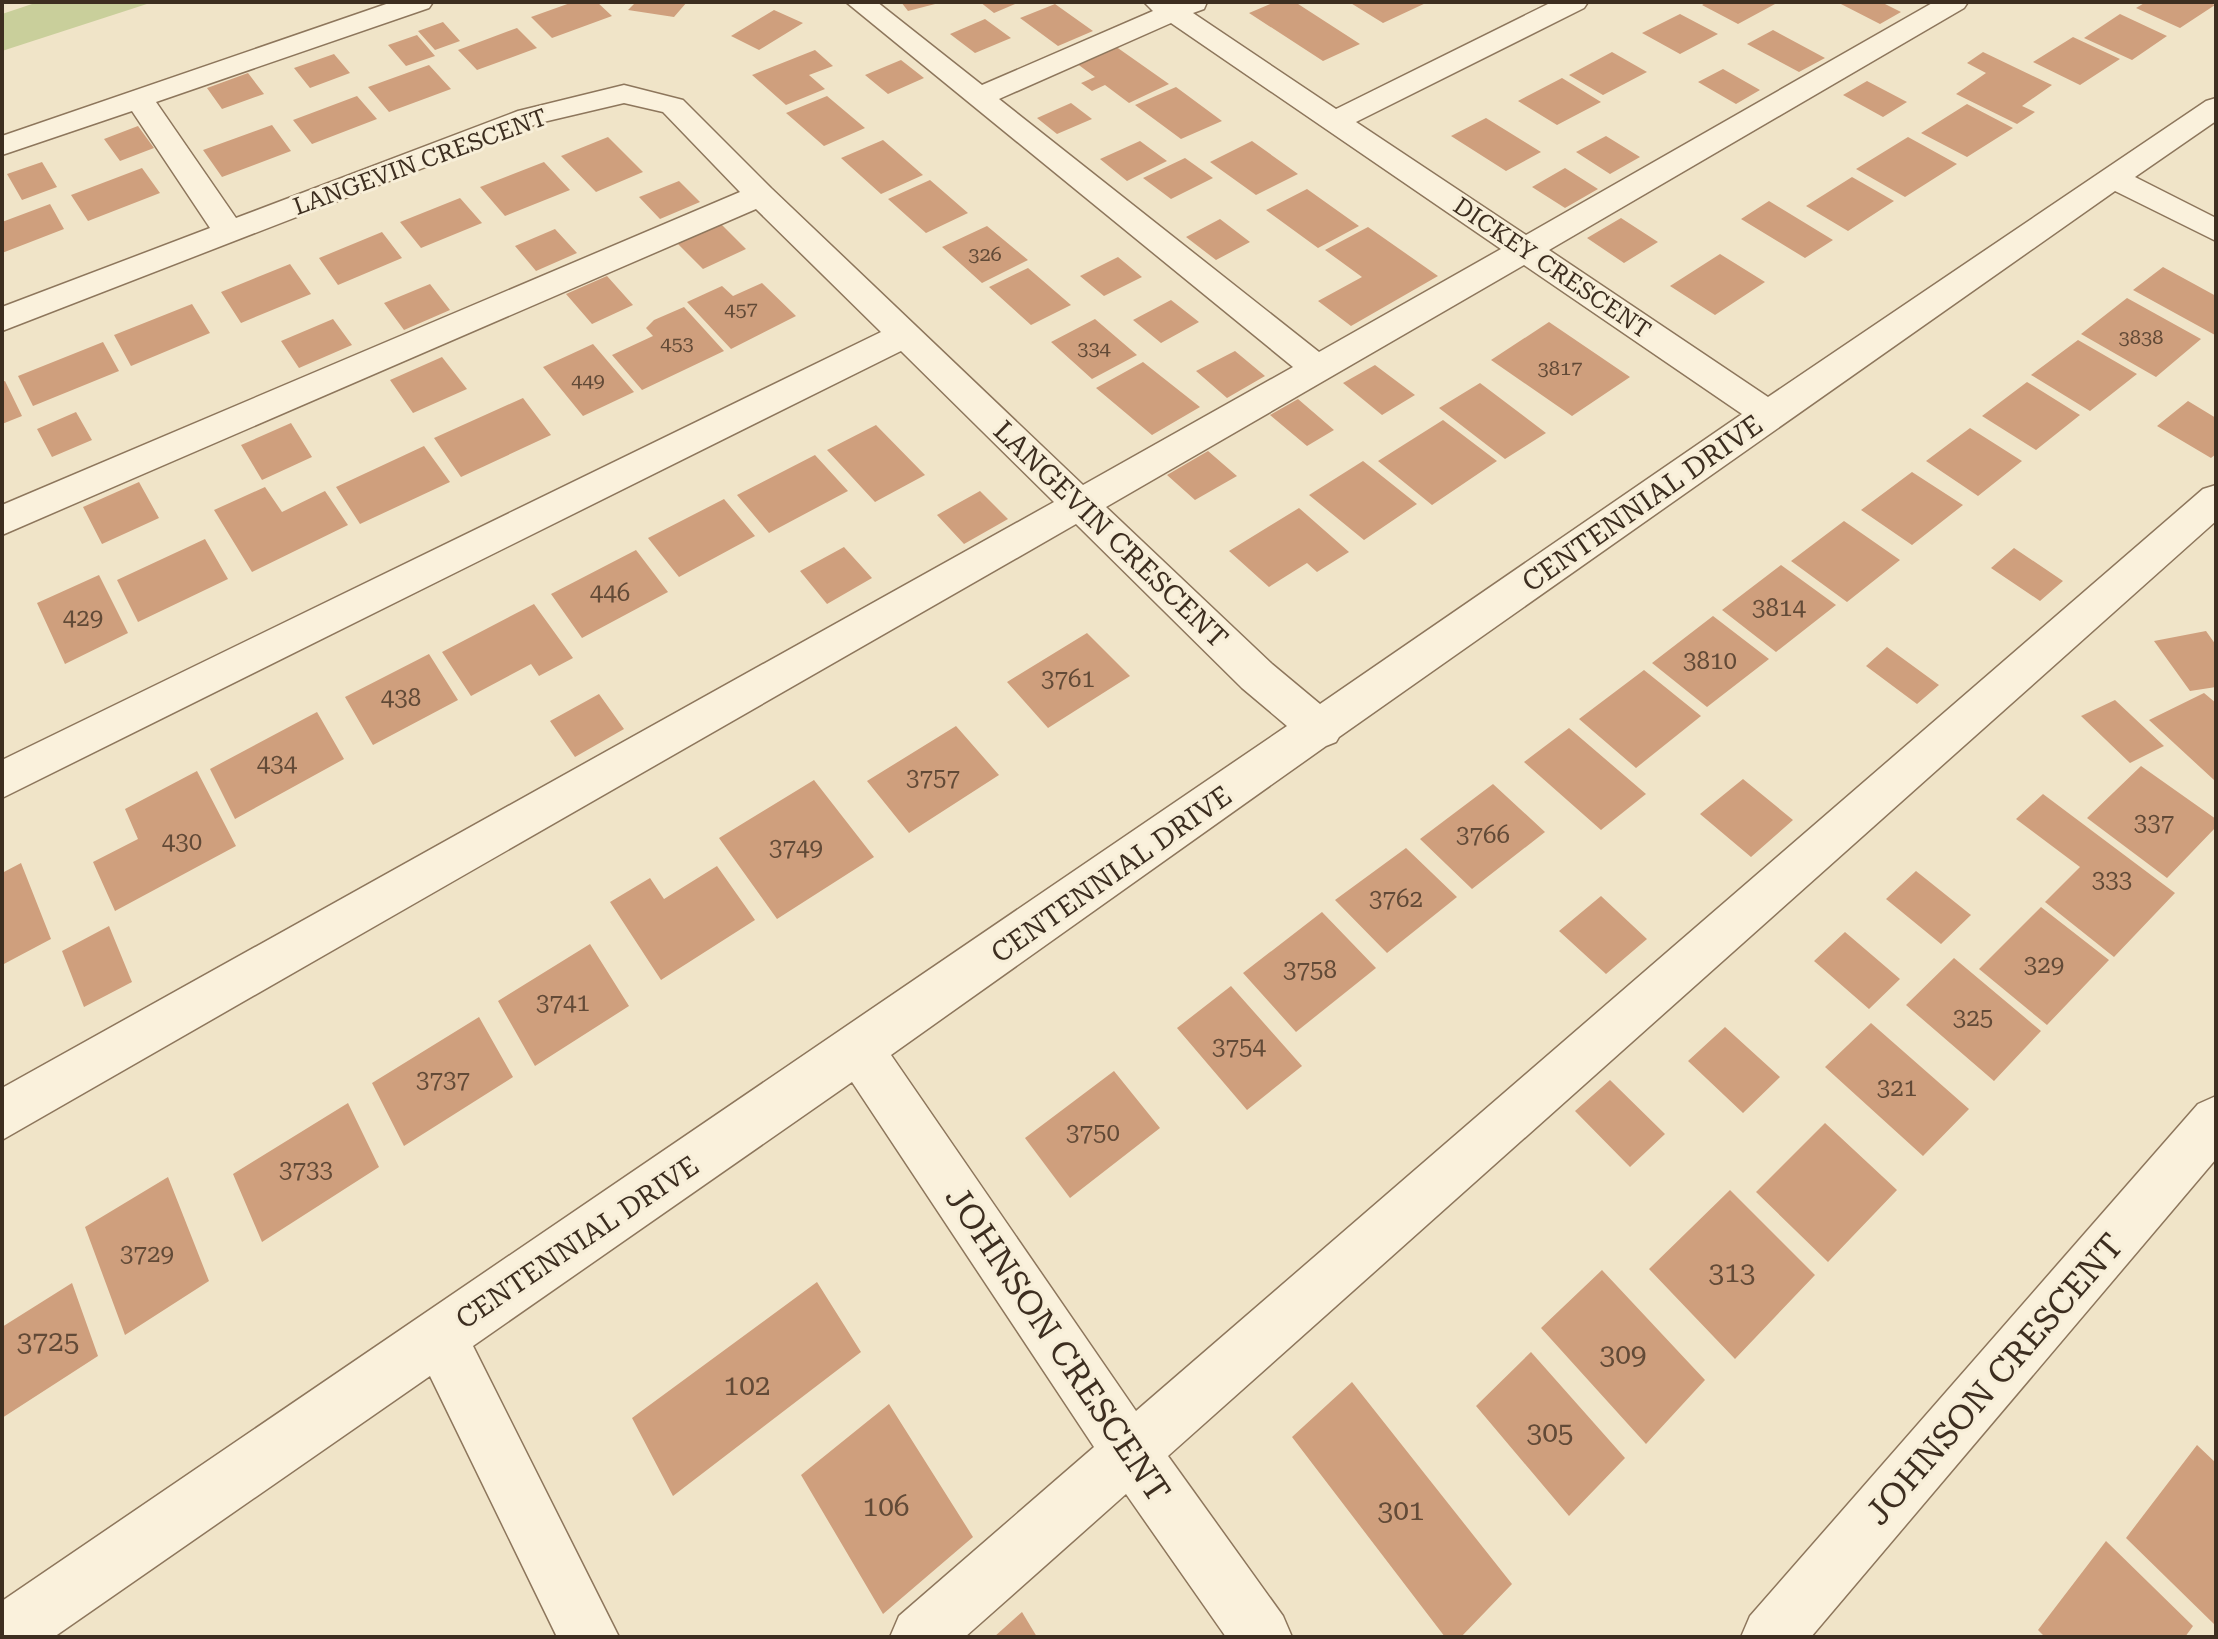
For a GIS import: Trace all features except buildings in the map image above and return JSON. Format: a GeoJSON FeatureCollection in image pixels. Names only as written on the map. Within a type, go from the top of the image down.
{"type":"FeatureCollection","features":[{"type":"Feature","properties":{"kind":"street"},"geometry":{"type":"LineString","coordinates":[[2,146],[419,2]]}},
{"type":"Feature","properties":{"kind":"street"},"geometry":{"type":"LineString","coordinates":[[860,2],[1315,367]]}},
{"type":"Feature","properties":{"kind":"street"},"geometry":{"type":"LineString","coordinates":[[1335,121],[1574,2]]}},
{"type":"Feature","properties":{"kind":"street"},"geometry":{"type":"LineString","coordinates":[[2,1115],[1315,367],[1526,250],[1954,2]]}},
{"type":"Feature","properties":{"kind":"street"},"geometry":{"type":"LineString","coordinates":[[979,97],[1175,5]]}},
{"type":"Feature","properties":{"kind":"street","name":"DICKEY CRESCENT"},"geometry":{"type":"LineString","coordinates":[[1175,5],[1335,121],[1768,414]]}},
{"type":"Feature","properties":{"kind":"street","name":"LANGEVIN CRESCENT"},"geometry":{"type":"LineString","coordinates":[[2,320],[529,117],[624,94],[673,106],[760,195],[1257,676],[1321,730]]}},
{"type":"Feature","properties":{"kind":"street"},"geometry":{"type":"LineString","coordinates":[[140,100],[230,233]]}},
{"type":"Feature","properties":{"kind":"street","name":"CENTENNIAL DRIVE"},"geometry":{"type":"LineString","coordinates":[[2,1637],[1321,730],[1768,414],[2216,107]]}},
{"type":"Feature","properties":{"kind":"street"},"geometry":{"type":"LineString","coordinates":[[2114,178],[2216,231]]}},
{"type":"Feature","properties":{"kind":"street"},"geometry":{"type":"LineString","coordinates":[[2,521],[760,195]]}},
{"type":"Feature","properties":{"kind":"street"},"geometry":{"type":"LineString","coordinates":[[2,780],[905,335]]}},
{"type":"Feature","properties":{"kind":"street"},"geometry":{"type":"LineString","coordinates":[[920,1637],[1129,1450],[2216,499]]}},
{"type":"Feature","properties":{"kind":"street","name":"JOHNSON CRESCENT"},"geometry":{"type":"LineString","coordinates":[[858,1049],[1129,1450],[1262,1637]]}},
{"type":"Feature","properties":{"kind":"street","name":"JOHNSON CRESCENT"},"geometry":{"type":"LineString","coordinates":[[1771,1637],[2216,1121]]}},
{"type":"Feature","properties":{"kind":"street"},"geometry":{"type":"LineString","coordinates":[[439,1336],[589,1637]]}},
{"type":"Feature","properties":{"kind":"green space"},"geometry":{"type":"Polygon","coordinates":[[[38,2],[153,2],[2,51],[2,14],[38,2]]]}}]}
